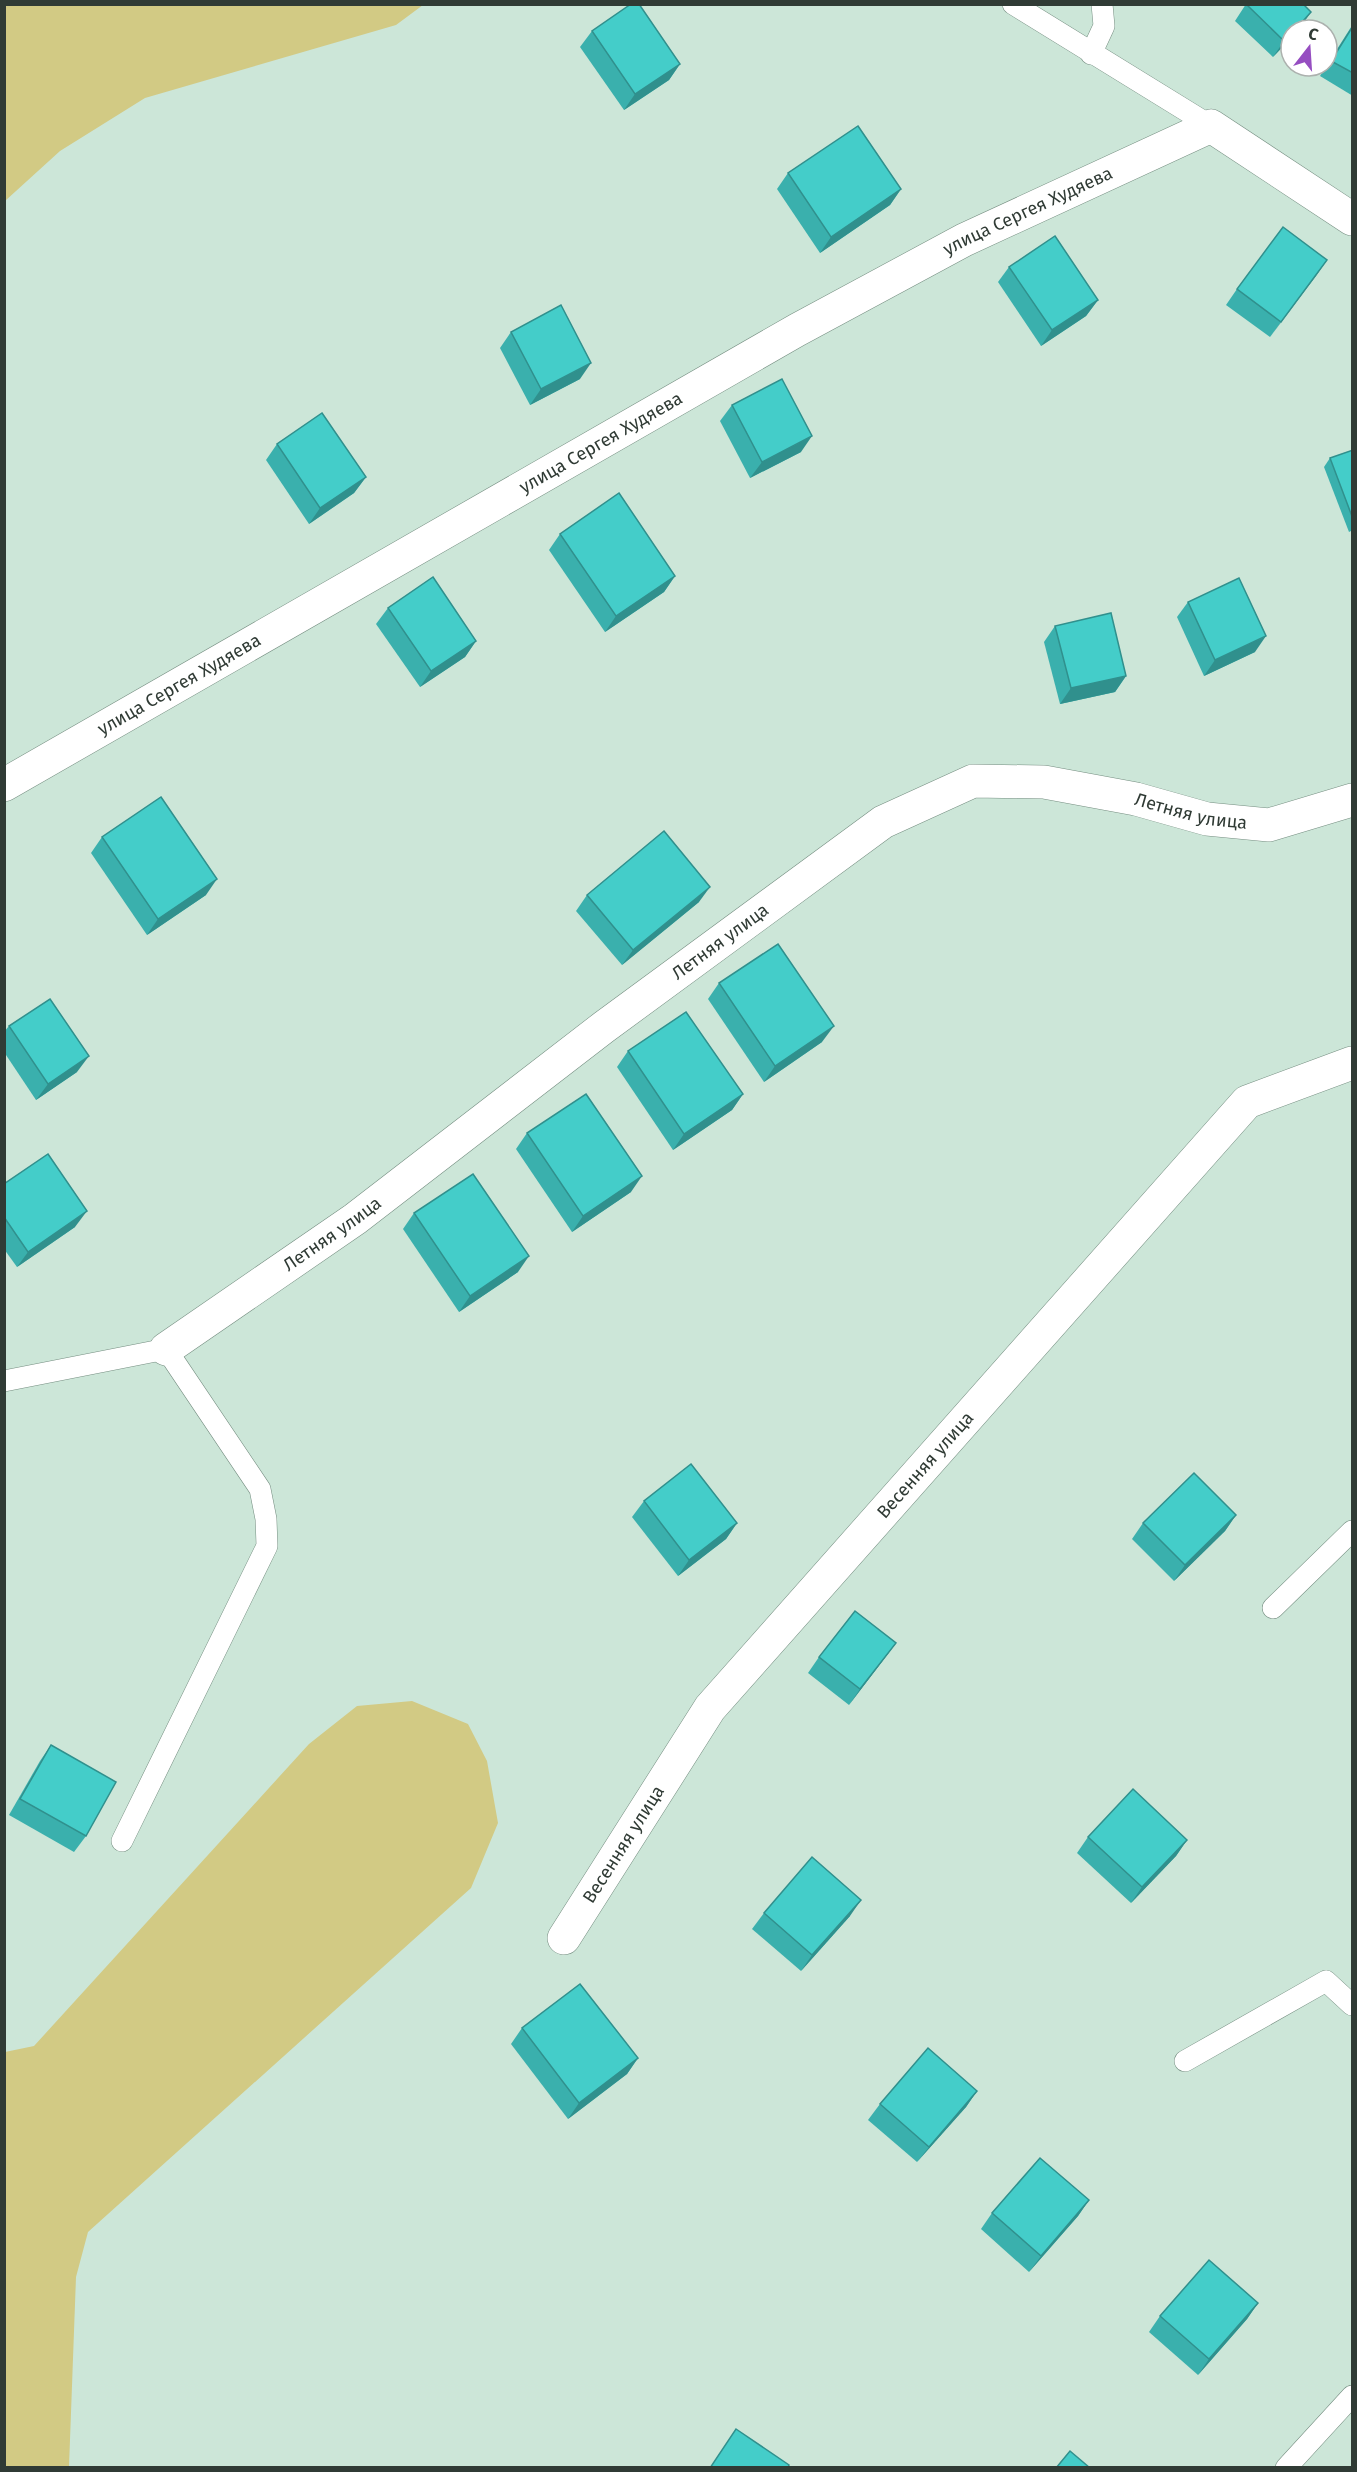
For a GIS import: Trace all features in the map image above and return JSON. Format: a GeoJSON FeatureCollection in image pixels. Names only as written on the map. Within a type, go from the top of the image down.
{"type":"FeatureCollection","features":[{"type":"Feature","properties":{"kind":"street"},"geometry":{"type":"LineString","coordinates":[[1211,126],[1353,219]]}},
{"type":"Feature","properties":{"kind":"street","name":"улица Сергея Худяева"},"geometry":{"type":"LineString","coordinates":[[4,785],[797,330],[964,240],[1211,126]]}},
{"type":"Feature","properties":{"kind":"street","name":"Летняя улица"},"geometry":{"type":"LineString","coordinates":[[166,1349],[355,1219],[604,1026],[883,822],[973,781],[1044,782],[1136,799],[1208,819],[1269,825],[1353,800]]}},
{"type":"Feature","properties":{"kind":"street","name":"Весенняя улица"},"geometry":{"type":"LineString","coordinates":[[564,1938],[710,1708],[1247,1102],[1353,1063]]}},
{"type":"Feature","properties":{"kind":"lane"},"geometry":{"type":"LineString","coordinates":[[1012,4],[1211,126]]}},
{"type":"Feature","properties":{"kind":"lane"},"geometry":{"type":"LineString","coordinates":[[1091,54],[1104,26],[1102,4]]}},
{"type":"Feature","properties":{"kind":"lane"},"geometry":{"type":"LineString","coordinates":[[4,1381],[166,1349],[260,1489],[266,1519],[267,1546],[122,1841]]}},
{"type":"Feature","properties":{"kind":"lane"},"geometry":{"type":"LineString","coordinates":[[1273,1608],[1353,1531]]}},
{"type":"Feature","properties":{"kind":"lane"},"geometry":{"type":"LineString","coordinates":[[1185,2061],[1326,1981],[1353,2005]]}},
{"type":"Feature","properties":{"kind":"lane"},"geometry":{"type":"LineString","coordinates":[[1286,2468],[1353,2396]]}},
{"type":"Feature","properties":{"kind":"shaded area"},"geometry":{"type":"Polygon","coordinates":[[[5,4],[423,5],[396,25],[145,98],[60,151],[5,201],[5,4]]]}},
{"type":"Feature","properties":{"kind":"shaded area"},"geometry":{"type":"Polygon","coordinates":[[[412,1701],[468,1724],[487,1761],[498,1823],[471,1888],[88,2232],[76,2277],[69,2467],[5,2467],[5,2052],[34,2046],[309,1744],[357,1706],[412,1701]]]}},
{"type":"Feature","properties":{"kind":"building"},"geometry":{"type":"Polygon","coordinates":[[[631,4],[639,4],[680,64],[635,94],[592,31],[631,4]]]}},
{"type":"Feature","properties":{"kind":"building"},"geometry":{"type":"Polygon","coordinates":[[[1246,4],[1303,4],[1311,12],[1306,18],[1279,18],[1279,36],[1246,4]]]}},
{"type":"Feature","properties":{"kind":"building"},"geometry":{"type":"Polygon","coordinates":[[[1353,26],[1353,73],[1339,65],[1339,48],[1353,26]]]}},
{"type":"Feature","properties":{"kind":"building"},"geometry":{"type":"Polygon","coordinates":[[[858,126],[901,189],[831,237],[788,173],[858,126]]]}},
{"type":"Feature","properties":{"kind":"building"},"geometry":{"type":"Polygon","coordinates":[[[1283,227],[1327,260],[1281,322],[1237,289],[1283,227]]]}},
{"type":"Feature","properties":{"kind":"building"},"geometry":{"type":"Polygon","coordinates":[[[1055,236],[1098,300],[1052,330],[1009,267],[1055,236]]]}},
{"type":"Feature","properties":{"kind":"building"},"geometry":{"type":"Polygon","coordinates":[[[561,305],[591,363],[541,389],[511,332],[561,305]]]}},
{"type":"Feature","properties":{"kind":"building"},"geometry":{"type":"Polygon","coordinates":[[[782,379],[812,436],[762,462],[732,405],[782,379]]]}},
{"type":"Feature","properties":{"kind":"building"},"geometry":{"type":"Polygon","coordinates":[[[322,413],[366,477],[320,508],[277,444],[322,413]]]}},
{"type":"Feature","properties":{"kind":"building"},"geometry":{"type":"Polygon","coordinates":[[[1353,450],[1353,519],[1330,458],[1353,450]]]}},
{"type":"Feature","properties":{"kind":"building"},"geometry":{"type":"Polygon","coordinates":[[[619,493],[675,576],[616,616],[560,534],[619,493]]]}},
{"type":"Feature","properties":{"kind":"building"},"geometry":{"type":"Polygon","coordinates":[[[433,577],[476,641],[431,671],[388,608],[433,577]]]}},
{"type":"Feature","properties":{"kind":"building"},"geometry":{"type":"Polygon","coordinates":[[[1239,578],[1266,636],[1215,660],[1188,602],[1239,578]]]}},
{"type":"Feature","properties":{"kind":"building"},"geometry":{"type":"Polygon","coordinates":[[[1111,613],[1126,676],[1071,688],[1055,626],[1111,613]]]}},
{"type":"Feature","properties":{"kind":"building"},"geometry":{"type":"Polygon","coordinates":[[[161,797],[217,879],[158,919],[102,837],[161,797]]]}},
{"type":"Feature","properties":{"kind":"building"},"geometry":{"type":"Polygon","coordinates":[[[664,831],[710,887],[633,950],[587,895],[664,831]]]}},
{"type":"Feature","properties":{"kind":"building"},"geometry":{"type":"Polygon","coordinates":[[[778,944],[834,1026],[775,1066],[719,983],[778,944]]]}},
{"type":"Feature","properties":{"kind":"building"},"geometry":{"type":"Polygon","coordinates":[[[50,999],[89,1056],[48,1084],[9,1026],[50,999]]]}},
{"type":"Feature","properties":{"kind":"building"},"geometry":{"type":"Polygon","coordinates":[[[686,1012],[743,1094],[684,1134],[628,1051],[686,1012]]]}},
{"type":"Feature","properties":{"kind":"building"},"geometry":{"type":"Polygon","coordinates":[[[586,1094],[642,1176],[583,1216],[527,1133],[586,1094]]]}},
{"type":"Feature","properties":{"kind":"building"},"geometry":{"type":"Polygon","coordinates":[[[48,1154],[87,1211],[28,1252],[4,1217],[4,1184],[48,1154]]]}},
{"type":"Feature","properties":{"kind":"building"},"geometry":{"type":"Polygon","coordinates":[[[473,1174],[529,1256],[470,1296],[414,1213],[473,1174]]]}},
{"type":"Feature","properties":{"kind":"building"},"geometry":{"type":"Polygon","coordinates":[[[691,1464],[737,1523],[689,1560],[644,1501],[691,1464]]]}},
{"type":"Feature","properties":{"kind":"building"},"geometry":{"type":"Polygon","coordinates":[[[1194,1473],[1236,1515],[1185,1565],[1143,1523],[1194,1473]]]}},
{"type":"Feature","properties":{"kind":"building"},"geometry":{"type":"Polygon","coordinates":[[[855,1611],[896,1643],[860,1689],[819,1657],[855,1611]]]}},
{"type":"Feature","properties":{"kind":"building"},"geometry":{"type":"Polygon","coordinates":[[[51,1745],[116,1782],[86,1836],[20,1799],[51,1745]]]}},
{"type":"Feature","properties":{"kind":"building"},"geometry":{"type":"Polygon","coordinates":[[[1133,1789],[1187,1840],[1142,1887],[1088,1837],[1133,1789]]]}},
{"type":"Feature","properties":{"kind":"building"},"geometry":{"type":"Polygon","coordinates":[[[812,1857],[861,1900],[812,1955],[764,1913],[812,1857]]]}},
{"type":"Feature","properties":{"kind":"building"},"geometry":{"type":"Polygon","coordinates":[[[580,1984],[638,2058],[579,2103],[522,2028],[580,1984]]]}},
{"type":"Feature","properties":{"kind":"building"},"geometry":{"type":"Polygon","coordinates":[[[928,2048],[977,2091],[929,2147],[880,2104],[928,2048]]]}},
{"type":"Feature","properties":{"kind":"building"},"geometry":{"type":"Polygon","coordinates":[[[1040,2158],[1089,2200],[1041,2256],[992,2213],[1040,2158]]]}},
{"type":"Feature","properties":{"kind":"building"},"geometry":{"type":"Polygon","coordinates":[[[1209,2260],[1258,2303],[1209,2359],[1160,2316],[1209,2260]]]}},
{"type":"Feature","properties":{"kind":"building"},"geometry":{"type":"Polygon","coordinates":[[[736,2429],[789,2465],[788,2468],[710,2468],[736,2429]]]}},
{"type":"Feature","properties":{"kind":"building"},"geometry":{"type":"Polygon","coordinates":[[[1070,2451],[1090,2468],[1056,2468],[1070,2451]]]}}]}
